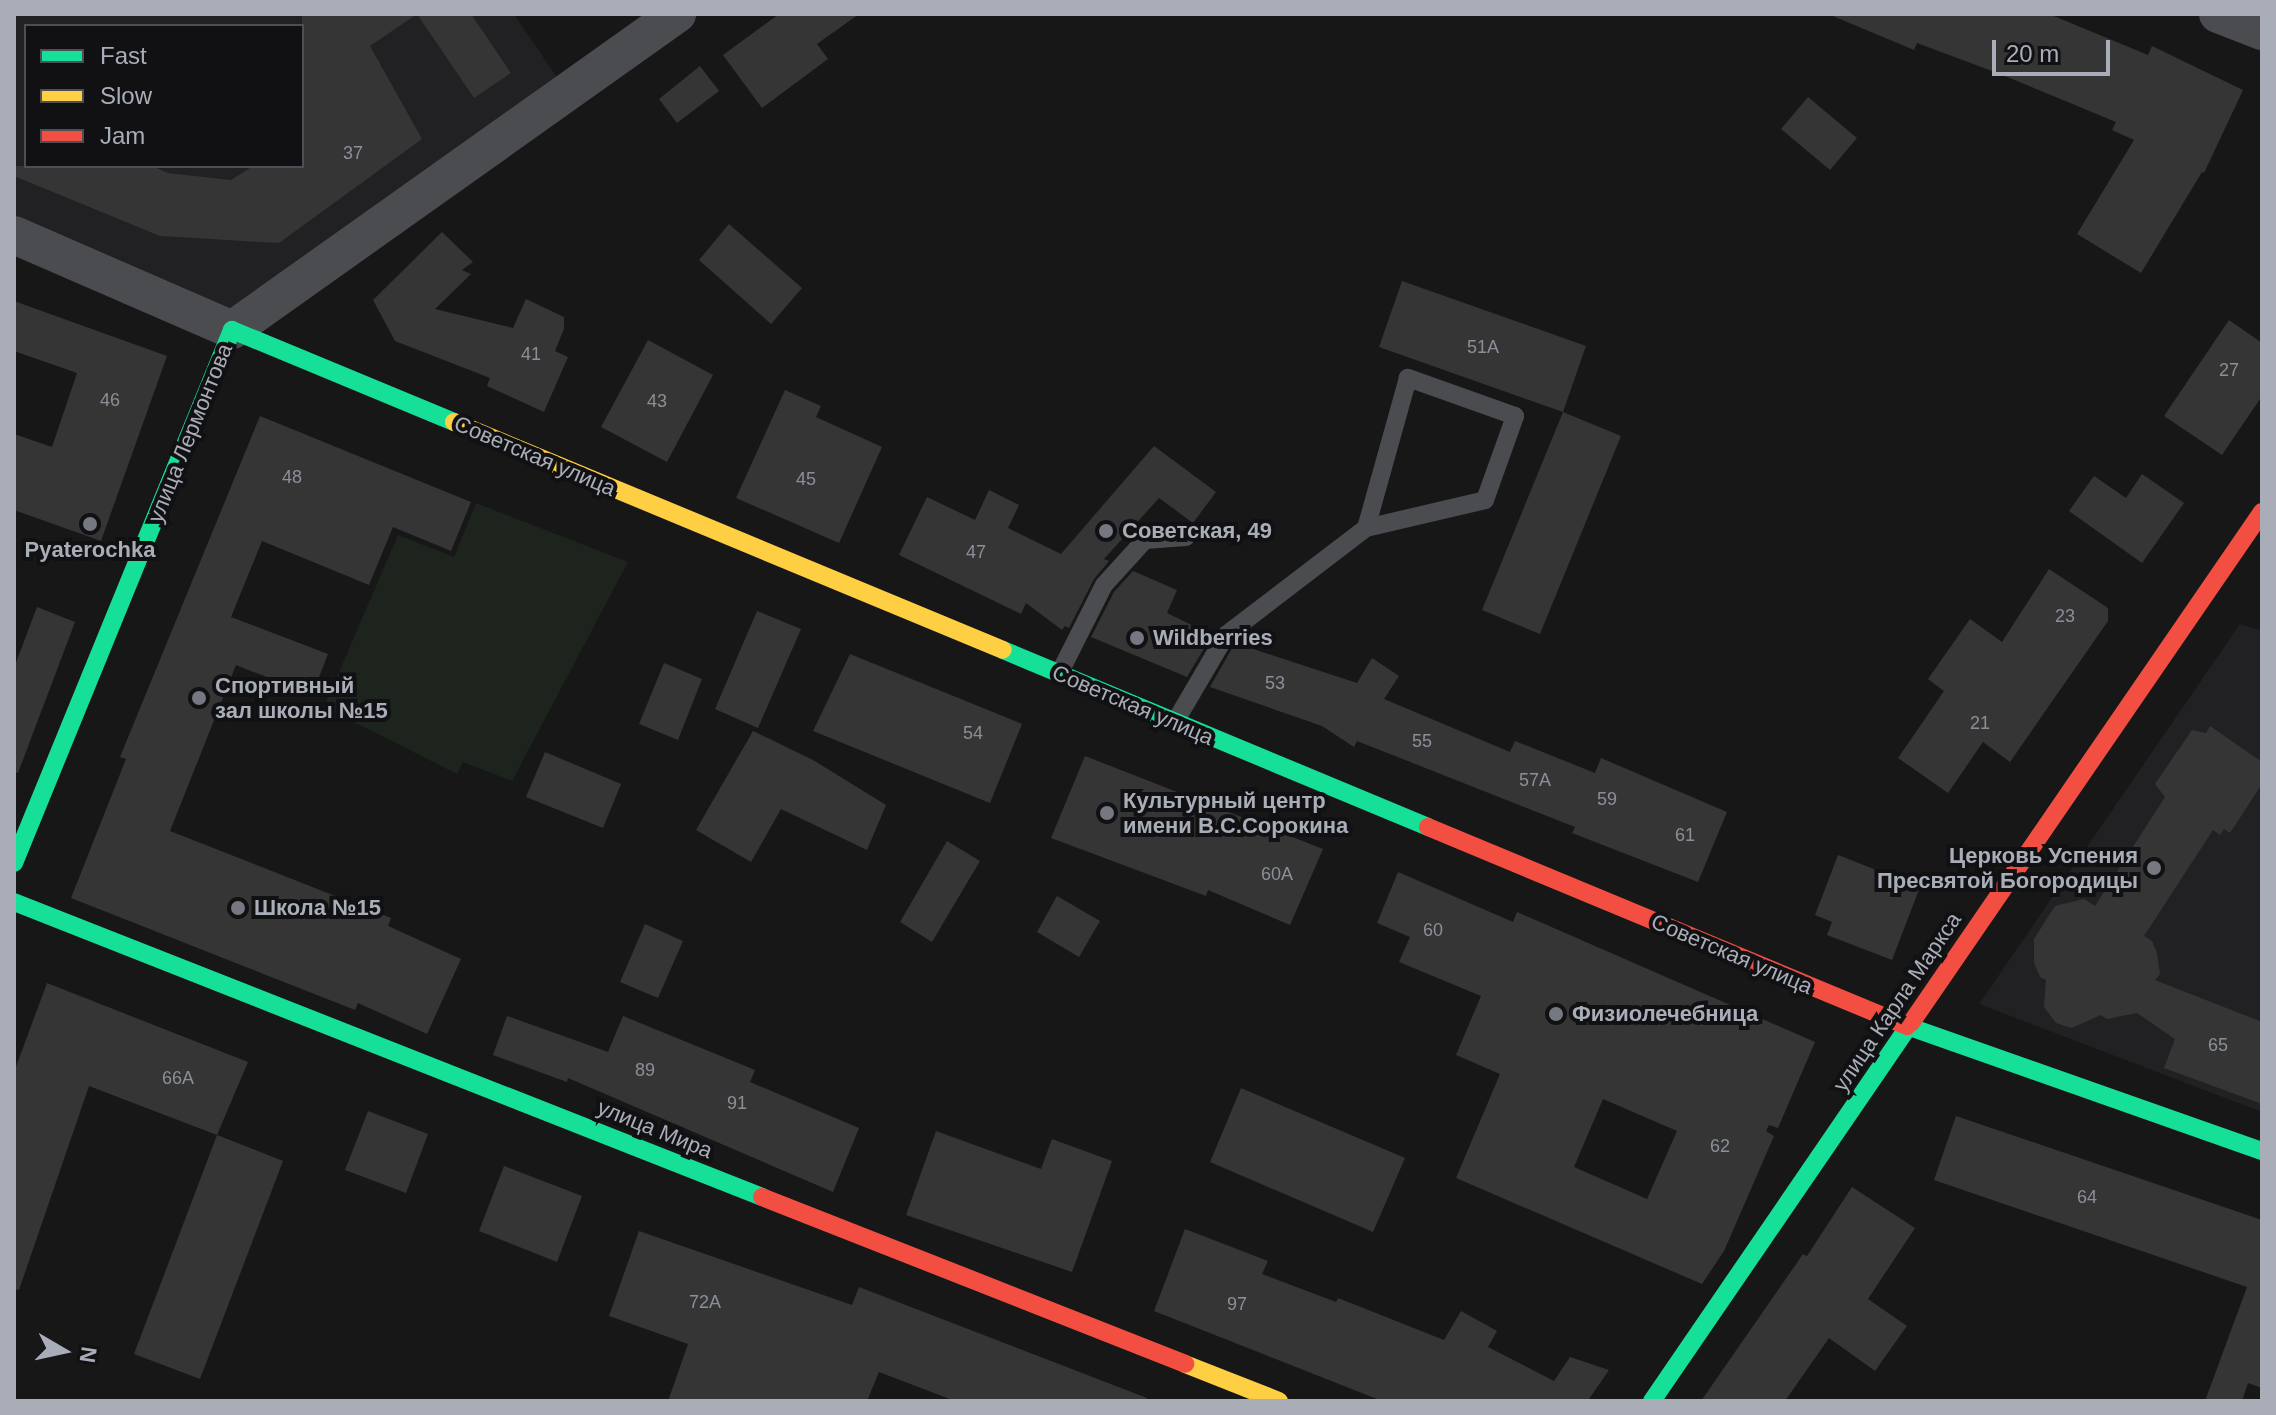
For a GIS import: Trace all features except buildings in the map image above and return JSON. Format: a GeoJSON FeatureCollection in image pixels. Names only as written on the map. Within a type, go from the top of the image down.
{"type":"FeatureCollection","features":[{"type":"Feature","properties":{"kind":"main road","name":"Советская улица"},"geometry":{"type":"LineString","coordinates":[[232,330],[1909,1027],[2262,1151]]}},
{"type":"Feature","properties":{"kind":"main road","name":"улица Лермонтова"},"geometry":{"type":"LineString","coordinates":[[14,863],[232,330]]}},
{"type":"Feature","properties":{"kind":"main road","name":"улица Карла Маркса"},"geometry":{"type":"LineString","coordinates":[[1652,1401],[2262,512]]}},
{"type":"Feature","properties":{"kind":"main road","name":"улица Мира"},"geometry":{"type":"LineString","coordinates":[[14,902],[1279,1401]]}},
{"type":"Feature","properties":{"kind":"street","name":"улица Лермонтова"},"geometry":{"type":"LineString","coordinates":[[232,330],[677,14]]}},
{"type":"Feature","properties":{"kind":"street"},"geometry":{"type":"LineString","coordinates":[[2218,14],[2262,31]]}},
{"type":"Feature","properties":{"kind":"street","name":"Советская улица"},"geometry":{"type":"LineString","coordinates":[[14,235],[232,330]]}},
{"type":"Feature","properties":{"kind":"lane"},"geometry":{"type":"LineString","coordinates":[[1175,722],[1226,635],[1366,528],[1485,500],[1515,416],[1408,378],[1366,528]]}},
{"type":"Feature","properties":{"kind":"lane"},"geometry":{"type":"LineString","coordinates":[[1059,674],[1104,585],[1145,540],[1186,537]]}},
{"type":"Feature","properties":{"kind":"shaded area"},"geometry":{"type":"Polygon","coordinates":[[[14,14],[514,14],[562,85],[227,319],[14,225],[14,14]]]}},
{"type":"Feature","properties":{"kind":"shaded area"},"geometry":{"type":"Polygon","coordinates":[[[476,503],[628,562],[512,781],[463,762],[457,774],[324,707],[398,535],[454,557],[476,503]]]}},
{"type":"Feature","properties":{"kind":"shaded area"},"geometry":{"type":"Polygon","coordinates":[[[2240,624],[2262,631],[2262,1112],[1979,1004],[2240,624]]]}},
{"type":"Feature","properties":{"kind":"traffic: fast"},"geometry":{"type":"LineString","coordinates":[[14,863],[232,330],[454,422]]}},
{"type":"Feature","properties":{"kind":"traffic: fast"},"geometry":{"type":"LineString","coordinates":[[1003,650],[1428,827]]}},
{"type":"Feature","properties":{"kind":"traffic: fast"},"geometry":{"type":"LineString","coordinates":[[14,902],[762,1197]]}},
{"type":"Feature","properties":{"kind":"traffic: fast"},"geometry":{"type":"LineString","coordinates":[[1652,1401],[1911,1023]]}},
{"type":"Feature","properties":{"kind":"traffic: fast"},"geometry":{"type":"LineString","coordinates":[[1907,1026],[2262,1151]]}},
{"type":"Feature","properties":{"kind":"traffic: slow"},"geometry":{"type":"LineString","coordinates":[[454,422],[1003,650]]}},
{"type":"Feature","properties":{"kind":"traffic: slow"},"geometry":{"type":"LineString","coordinates":[[1185,1364],[1279,1401]]}},
{"type":"Feature","properties":{"kind":"traffic: jam"},"geometry":{"type":"LineString","coordinates":[[1911,1023],[2262,512]]}},
{"type":"Feature","properties":{"kind":"traffic: jam"},"geometry":{"type":"LineString","coordinates":[[1428,827],[1907,1026]]}},
{"type":"Feature","properties":{"kind":"traffic: jam"},"geometry":{"type":"LineString","coordinates":[[762,1197],[1185,1364]]}},
{"type":"Feature","properties":{"kind":"place","name":"Pyaterochka"},"geometry":{"type":"Point","coordinates":[90,524]}},
{"type":"Feature","properties":{"kind":"place","name":"Советская, 49"},"geometry":{"type":"Point","coordinates":[1106,531]}},
{"type":"Feature","properties":{"kind":"place","name":"Wildberries"},"geometry":{"type":"Point","coordinates":[1137,638]}},
{"type":"Feature","properties":{"kind":"place","name":"Спортивный зал школы №15"},"geometry":{"type":"Point","coordinates":[199,698]}},
{"type":"Feature","properties":{"kind":"place","name":"Культурный центр имени В.С.Сорокина"},"geometry":{"type":"Point","coordinates":[1107,813]}},
{"type":"Feature","properties":{"kind":"place","name":"Церковь Успения Пресвятой Богородицы"},"geometry":{"type":"Point","coordinates":[2154,868]}},
{"type":"Feature","properties":{"kind":"place","name":"Школа №15"},"geometry":{"type":"Point","coordinates":[238,908]}},
{"type":"Feature","properties":{"kind":"place","name":"Физиолечебница"},"geometry":{"type":"Point","coordinates":[1556,1014]}}]}
